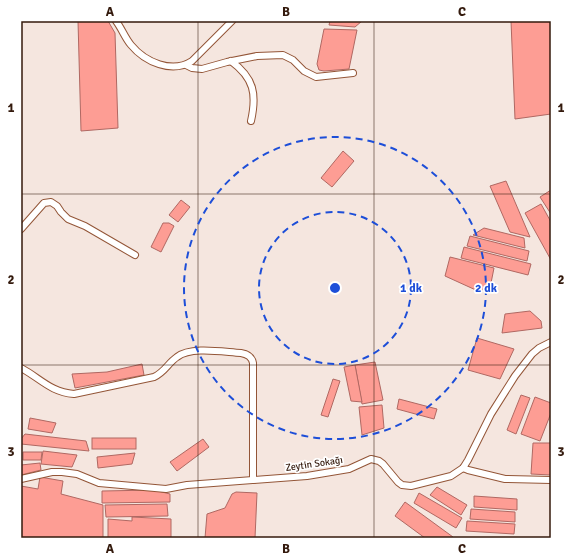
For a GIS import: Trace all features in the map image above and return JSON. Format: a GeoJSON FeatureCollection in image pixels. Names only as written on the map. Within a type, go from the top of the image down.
{"type":"FeatureCollection","features":[{"type":"Feature","properties":{"kind":"street"},"geometry":{"type":"LineString","coordinates":[[120,23],[130,44],[141,55],[164,66],[178,66],[186,65],[196,57],[232,21]]}},
{"type":"Feature","properties":{"kind":"street"},"geometry":{"type":"LineString","coordinates":[[186,65],[202,70],[231,61],[257,56],[283,55],[293,60],[304,71],[316,77],[353,73]]}},
{"type":"Feature","properties":{"kind":"street"},"geometry":{"type":"LineString","coordinates":[[231,61],[242,69],[250,80],[253,92],[254,108],[251,121]]}},
{"type":"Feature","properties":{"kind":"street"},"geometry":{"type":"LineString","coordinates":[[21,229],[44,203],[51,202],[68,218],[85,226],[134,255]]}},
{"type":"Feature","properties":{"kind":"street"},"geometry":{"type":"LineString","coordinates":[[551,342],[538,348],[515,376],[491,414],[463,468],[505,479],[551,480]]}},
{"type":"Feature","properties":{"kind":"street"},"geometry":{"type":"LineString","coordinates":[[21,368],[54,389],[74,394],[154,377],[164,370],[176,357],[188,352],[241,353],[247,355],[252,359],[253,364],[252,480]]}},
{"type":"Feature","properties":{"kind":"street","name":"Zeytin Sokağı"},"geometry":{"type":"LineString","coordinates":[[21,479],[52,472],[62,472],[77,474],[99,483],[166,489],[187,485],[307,476],[349,468],[371,459],[375,459],[383,464],[398,482],[411,486],[446,478],[463,468]]}},
{"type":"Feature","properties":{"kind":"building"},"geometry":{"type":"Polygon","coordinates":[[[78,21],[108,21],[115,33],[118,128],[81,131],[78,21]]]}},
{"type":"Feature","properties":{"kind":"building"},"geometry":{"type":"Polygon","coordinates":[[[330,21],[362,21],[355,27],[329,25],[330,21]]]}},
{"type":"Feature","properties":{"kind":"building"},"geometry":{"type":"Polygon","coordinates":[[[511,21],[551,21],[551,114],[515,119],[511,21]]]}},
{"type":"Feature","properties":{"kind":"building"},"geometry":{"type":"Polygon","coordinates":[[[324,29],[357,30],[349,69],[319,70],[317,64],[324,29]]]}},
{"type":"Feature","properties":{"kind":"building"},"geometry":{"type":"Polygon","coordinates":[[[343,151],[354,161],[332,187],[321,178],[343,151]]]}},
{"type":"Feature","properties":{"kind":"building"},"geometry":{"type":"Polygon","coordinates":[[[506,181],[530,237],[510,232],[490,186],[506,181]]]}},
{"type":"Feature","properties":{"kind":"building"},"geometry":{"type":"Polygon","coordinates":[[[551,190],[551,214],[540,197],[551,190]]]}},
{"type":"Feature","properties":{"kind":"building"},"geometry":{"type":"Polygon","coordinates":[[[181,200],[190,207],[178,222],[169,215],[181,200]]]}},
{"type":"Feature","properties":{"kind":"building"},"geometry":{"type":"Polygon","coordinates":[[[541,204],[551,222],[551,260],[525,213],[541,204]]]}},
{"type":"Feature","properties":{"kind":"building"},"geometry":{"type":"Polygon","coordinates":[[[163,223],[169,223],[174,226],[161,252],[151,247],[163,223]]]}},
{"type":"Feature","properties":{"kind":"building"},"geometry":{"type":"Polygon","coordinates":[[[484,228],[524,238],[525,248],[473,235],[484,228]]]}},
{"type":"Feature","properties":{"kind":"building"},"geometry":{"type":"Polygon","coordinates":[[[470,236],[529,251],[527,261],[467,246],[470,236]]]}},
{"type":"Feature","properties":{"kind":"building"},"geometry":{"type":"Polygon","coordinates":[[[464,247],[531,264],[528,275],[461,258],[464,247]]]}},
{"type":"Feature","properties":{"kind":"building"},"geometry":{"type":"Polygon","coordinates":[[[450,257],[494,268],[490,288],[478,291],[445,276],[450,257]]]}},
{"type":"Feature","properties":{"kind":"building"},"geometry":{"type":"Polygon","coordinates":[[[530,311],[541,321],[542,328],[502,333],[505,314],[530,311]]]}},
{"type":"Feature","properties":{"kind":"building"},"geometry":{"type":"Polygon","coordinates":[[[477,338],[514,349],[500,379],[468,370],[477,338]]]}},
{"type":"Feature","properties":{"kind":"building"},"geometry":{"type":"Polygon","coordinates":[[[375,362],[383,400],[362,404],[355,365],[375,362]]]}},
{"type":"Feature","properties":{"kind":"building"},"geometry":{"type":"Polygon","coordinates":[[[142,364],[144,375],[75,388],[72,374],[107,372],[142,364]]]}},
{"type":"Feature","properties":{"kind":"building"},"geometry":{"type":"Polygon","coordinates":[[[355,365],[362,402],[351,401],[344,367],[355,365]]]}},
{"type":"Feature","properties":{"kind":"building"},"geometry":{"type":"Polygon","coordinates":[[[333,379],[340,381],[328,417],[321,415],[333,379]]]}},
{"type":"Feature","properties":{"kind":"building"},"geometry":{"type":"Polygon","coordinates":[[[521,395],[530,398],[516,434],[507,430],[521,395]]]}},
{"type":"Feature","properties":{"kind":"building"},"geometry":{"type":"Polygon","coordinates":[[[535,397],[551,403],[551,413],[540,441],[521,434],[535,397]]]}},
{"type":"Feature","properties":{"kind":"building"},"geometry":{"type":"Polygon","coordinates":[[[399,399],[437,409],[434,419],[397,409],[399,399]]]}},
{"type":"Feature","properties":{"kind":"building"},"geometry":{"type":"Polygon","coordinates":[[[382,405],[384,428],[362,435],[359,407],[382,405]]]}},
{"type":"Feature","properties":{"kind":"building"},"geometry":{"type":"Polygon","coordinates":[[[30,418],[56,423],[52,433],[28,429],[30,418]]]}},
{"type":"Feature","properties":{"kind":"building"},"geometry":{"type":"Polygon","coordinates":[[[25,434],[86,441],[89,451],[21,444],[21,439],[25,434]]]}},
{"type":"Feature","properties":{"kind":"building"},"geometry":{"type":"Polygon","coordinates":[[[92,438],[136,438],[136,449],[92,449],[92,438]]]}},
{"type":"Feature","properties":{"kind":"building"},"geometry":{"type":"Polygon","coordinates":[[[203,439],[209,447],[177,471],[170,462],[203,439]]]}},
{"type":"Feature","properties":{"kind":"building"},"geometry":{"type":"Polygon","coordinates":[[[533,443],[551,443],[551,475],[531,474],[533,443]]]}},
{"type":"Feature","properties":{"kind":"building"},"geometry":{"type":"Polygon","coordinates":[[[43,451],[77,455],[72,467],[41,464],[43,451]]]}},
{"type":"Feature","properties":{"kind":"building"},"geometry":{"type":"Polygon","coordinates":[[[23,452],[42,452],[41,460],[23,460],[23,452]]]}},
{"type":"Feature","properties":{"kind":"building"},"geometry":{"type":"Polygon","coordinates":[[[135,453],[132,464],[98,468],[97,457],[135,453]]]}},
{"type":"Feature","properties":{"kind":"building"},"geometry":{"type":"Polygon","coordinates":[[[40,463],[41,470],[21,475],[21,465],[40,463]]]}},
{"type":"Feature","properties":{"kind":"building"},"geometry":{"type":"Polygon","coordinates":[[[40,477],[63,481],[61,494],[103,505],[103,538],[21,538],[21,486],[38,489],[40,477]]]}},
{"type":"Feature","properties":{"kind":"building"},"geometry":{"type":"Polygon","coordinates":[[[437,487],[467,505],[461,515],[430,495],[437,487]]]}},
{"type":"Feature","properties":{"kind":"building"},"geometry":{"type":"Polygon","coordinates":[[[154,490],[170,494],[170,502],[102,503],[102,491],[154,490]]]}},
{"type":"Feature","properties":{"kind":"building"},"geometry":{"type":"Polygon","coordinates":[[[236,492],[257,493],[255,538],[205,538],[207,514],[225,508],[232,494],[236,492]]]}},
{"type":"Feature","properties":{"kind":"building"},"geometry":{"type":"Polygon","coordinates":[[[419,493],[462,518],[456,528],[414,503],[419,493]]]}},
{"type":"Feature","properties":{"kind":"building"},"geometry":{"type":"Polygon","coordinates":[[[474,496],[517,499],[517,510],[474,507],[474,496]]]}},
{"type":"Feature","properties":{"kind":"building"},"geometry":{"type":"Polygon","coordinates":[[[405,502],[453,537],[425,538],[395,516],[405,502]]]}},
{"type":"Feature","properties":{"kind":"building"},"geometry":{"type":"Polygon","coordinates":[[[167,504],[168,516],[106,517],[105,505],[167,504]]]}},
{"type":"Feature","properties":{"kind":"building"},"geometry":{"type":"Polygon","coordinates":[[[471,509],[515,512],[515,522],[470,519],[471,509]]]}},
{"type":"Feature","properties":{"kind":"building"},"geometry":{"type":"Polygon","coordinates":[[[132,517],[171,519],[171,538],[108,538],[108,519],[132,521],[132,517]]]}},
{"type":"Feature","properties":{"kind":"building"},"geometry":{"type":"Polygon","coordinates":[[[467,521],[515,524],[514,534],[466,531],[467,521]]]}}]}
